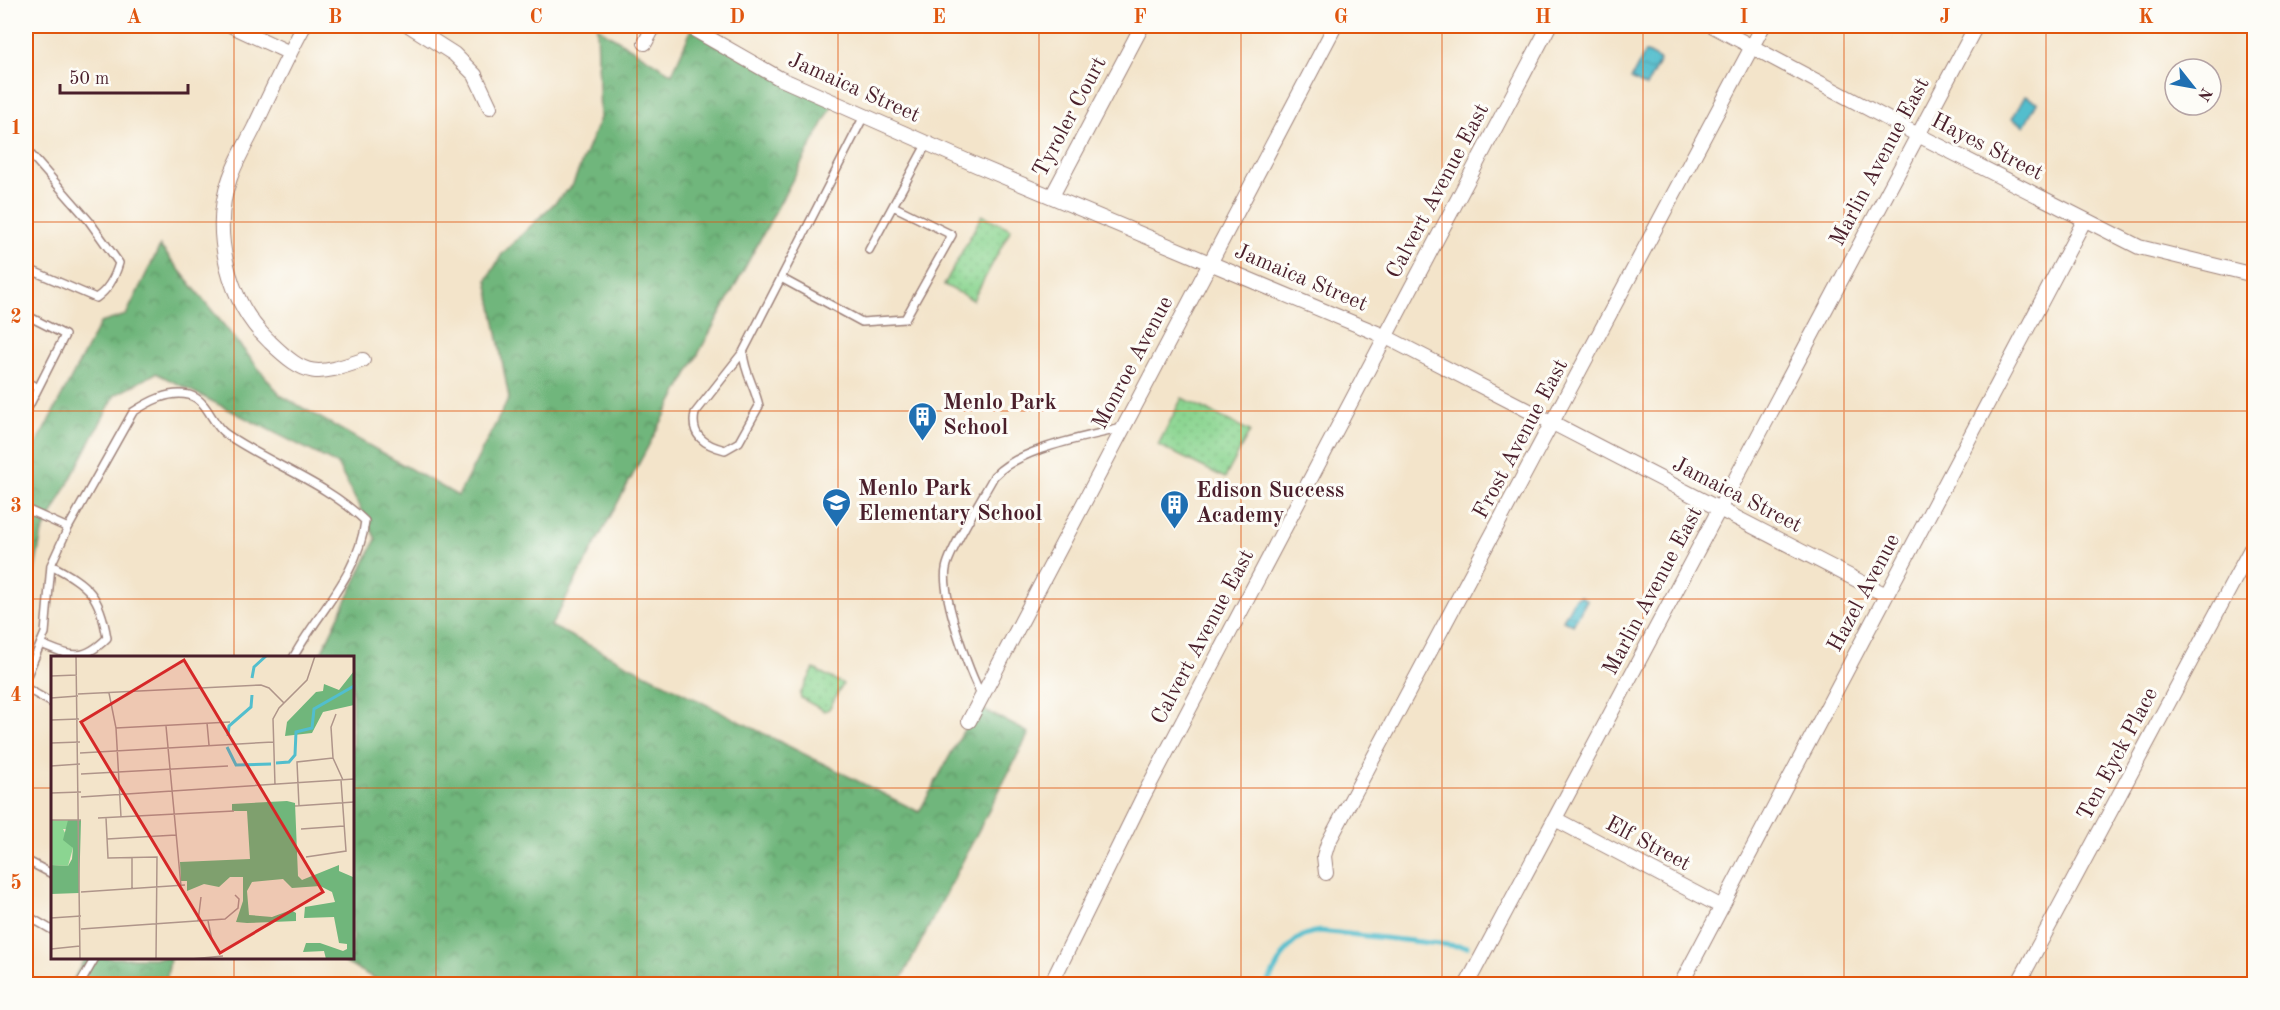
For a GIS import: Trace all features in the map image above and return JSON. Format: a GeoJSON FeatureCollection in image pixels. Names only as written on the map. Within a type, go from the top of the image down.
{"type":"FeatureCollection","features":[{"type":"Feature","properties":{"kind":"street"},"geometry":{"type":"LineString","coordinates":[[232,26],[290,53]]}},
{"type":"Feature","properties":{"kind":"street"},"geometry":{"type":"LineString","coordinates":[[304,26],[229,179],[224,210],[226,261],[239,301],[251,320],[288,359],[309,371],[327,372],[363,360]]}},
{"type":"Feature","properties":{"kind":"street"},"geometry":{"type":"LineString","coordinates":[[410,26],[454,54],[476,75],[490,107]]}},
{"type":"Feature","properties":{"kind":"street"},"geometry":{"type":"LineString","coordinates":[[645,42],[654,26]]}},
{"type":"Feature","properties":{"kind":"street","name":"Jamaica Street"},"geometry":{"type":"LineString","coordinates":[[688,26],[779,78],[864,116],[1384,336],[1886,595]]}},
{"type":"Feature","properties":{"kind":"street","name":"Tyroler Court"},"geometry":{"type":"LineString","coordinates":[[1052,196],[1142,26]]}},
{"type":"Feature","properties":{"kind":"street","name":"Monroe Avenue"},"geometry":{"type":"LineString","coordinates":[[969,721],[1335,26]]}},
{"type":"Feature","properties":{"kind":"street","name":"Calvert Avenue East"},"geometry":{"type":"LineString","coordinates":[[1051,984],[1144,795],[1384,336],[1550,26]]}},
{"type":"Feature","properties":{"kind":"street","name":"Hayes Street"},"geometry":{"type":"LineString","coordinates":[[1713,26],[1918,135],[2139,247],[2254,275]]}},
{"type":"Feature","properties":{"kind":"street","name":"Frost Avenue East"},"geometry":{"type":"LineString","coordinates":[[1326,873],[1324,856],[1328,843],[1763,26]]}},
{"type":"Feature","properties":{"kind":"street","name":"Marlin Avenue East"},"geometry":{"type":"LineString","coordinates":[[1467,984],[1976,26]]}},
{"type":"Feature","properties":{"kind":"street","name":"Hazel Avenue"},"geometry":{"type":"LineString","coordinates":[[1681,984],[2084,221]]}},
{"type":"Feature","properties":{"kind":"street","name":"Ten Eyck Place"},"geometry":{"type":"LineString","coordinates":[[2018,984],[2254,543]]}},
{"type":"Feature","properties":{"kind":"street","name":"Elf Street"},"geometry":{"type":"LineString","coordinates":[[1555,819],[1722,907]]}},
{"type":"Feature","properties":{"kind":"lane"},"geometry":{"type":"LineString","coordinates":[[743,352],[745,370],[756,393],[759,406],[739,442],[725,450],[708,445],[697,436],[693,424],[695,413],[743,352],[864,116]]}},
{"type":"Feature","properties":{"kind":"lane"},"geometry":{"type":"LineString","coordinates":[[869,250],[927,144]]}},
{"type":"Feature","properties":{"kind":"lane"},"geometry":{"type":"LineString","coordinates":[[26,149],[89,221],[119,263],[116,275],[103,293],[96,298],[26,268]]}},
{"type":"Feature","properties":{"kind":"lane"},"geometry":{"type":"LineString","coordinates":[[781,278],[862,322],[905,319],[952,235],[893,206]]}},
{"type":"Feature","properties":{"kind":"lane"},"geometry":{"type":"LineString","coordinates":[[26,315],[65,335],[26,412]]}},
{"type":"Feature","properties":{"kind":"lane"},"geometry":{"type":"LineString","coordinates":[[26,382],[38,388]]}},
{"type":"Feature","properties":{"kind":"lane"},"geometry":{"type":"LineString","coordinates":[[26,678],[45,633],[51,565],[68,528],[133,412],[150,401],[174,394],[190,395],[201,402],[223,432],[345,502],[364,521],[354,558],[336,595],[293,656]]}},
{"type":"Feature","properties":{"kind":"lane"},"geometry":{"type":"LineString","coordinates":[[982,696],[974,681],[944,585],[946,567],[951,557],[994,476],[1003,467],[1034,452],[1122,428]]}},
{"type":"Feature","properties":{"kind":"lane"},"geometry":{"type":"LineString","coordinates":[[26,509],[68,528]]}},
{"type":"Feature","properties":{"kind":"lane"},"geometry":{"type":"LineString","coordinates":[[41,644],[70,656],[93,652],[107,638],[102,611],[88,587],[51,565]]}},
{"type":"Feature","properties":{"kind":"lane"},"geometry":{"type":"LineString","coordinates":[[26,688],[51,702]]}},
{"type":"Feature","properties":{"kind":"lane"},"geometry":{"type":"LineString","coordinates":[[26,860],[51,873]]}},
{"type":"Feature","properties":{"kind":"lane"},"geometry":{"type":"LineString","coordinates":[[26,915],[51,929]]}},
{"type":"Feature","properties":{"kind":"lane"},"geometry":{"type":"LineString","coordinates":[[80,984],[94,959]]}},
{"type":"Feature","properties":{"kind":"lane"},"geometry":{"type":"LineString","coordinates":[[26,976],[43,984]]}},
{"type":"Feature","properties":{"kind":"green space"},"geometry":{"type":"Polygon","coordinates":[[[597,27],[672,74],[692,28],[834,103],[551,626],[919,812],[977,706],[1029,733],[899,984],[385,984],[338,959],[354,959],[354,656],[319,656],[376,539],[337,464],[156,373],[115,395],[42,533],[26,613],[26,464],[100,323],[126,315],[160,246],[280,395],[458,496],[509,398],[487,280],[502,254],[572,186],[600,118],[597,27]]]}},
{"type":"Feature","properties":{"kind":"green space"},"geometry":{"type":"Polygon","coordinates":[[[982,215],[1011,229],[973,300],[944,285],[982,215]]]}},
{"type":"Feature","properties":{"kind":"green space"},"geometry":{"type":"Polygon","coordinates":[[[1182,398],[1250,431],[1225,478],[1158,445],[1182,398]]]}},
{"type":"Feature","properties":{"kind":"green space"},"geometry":{"type":"Polygon","coordinates":[[[814,669],[843,684],[829,709],[824,711],[801,698],[800,694],[814,669]]]}},
{"type":"Feature","properties":{"kind":"green space"},"geometry":{"type":"Polygon","coordinates":[[[84,959],[170,959],[166,984],[71,984],[84,959]]]}},
{"type":"Feature","properties":{"kind":"water"},"geometry":{"type":"Polygon","coordinates":[[[1645,52],[1660,60],[1646,87],[1631,79],[1645,52]]]}},
{"type":"Feature","properties":{"kind":"water"},"geometry":{"type":"Polygon","coordinates":[[[2025,96],[2037,102],[2024,126],[2012,119],[2025,96]]]}},
{"type":"Feature","properties":{"kind":"water"},"geometry":{"type":"Polygon","coordinates":[[[1580,596],[1587,600],[1573,625],[1563,620],[1575,598],[1580,596]]]}},
{"type":"Feature","properties":{"kind":"waterway"},"geometry":{"type":"LineString","coordinates":[[1267,984],[1287,950],[1293,943],[1309,933],[1320,931],[1467,947]]}},
{"type":"Feature","properties":{"kind":"place","name":"Menlo Park School"},"geometry":{"type":"Point","coordinates":[922,442]}},
{"type":"Feature","properties":{"kind":"place","name":"Menlo Park Elementary School"},"geometry":{"type":"Point","coordinates":[837,528]}},
{"type":"Feature","properties":{"kind":"place","name":"Edison Success Academy"},"geometry":{"type":"Point","coordinates":[1175,530]}}]}
